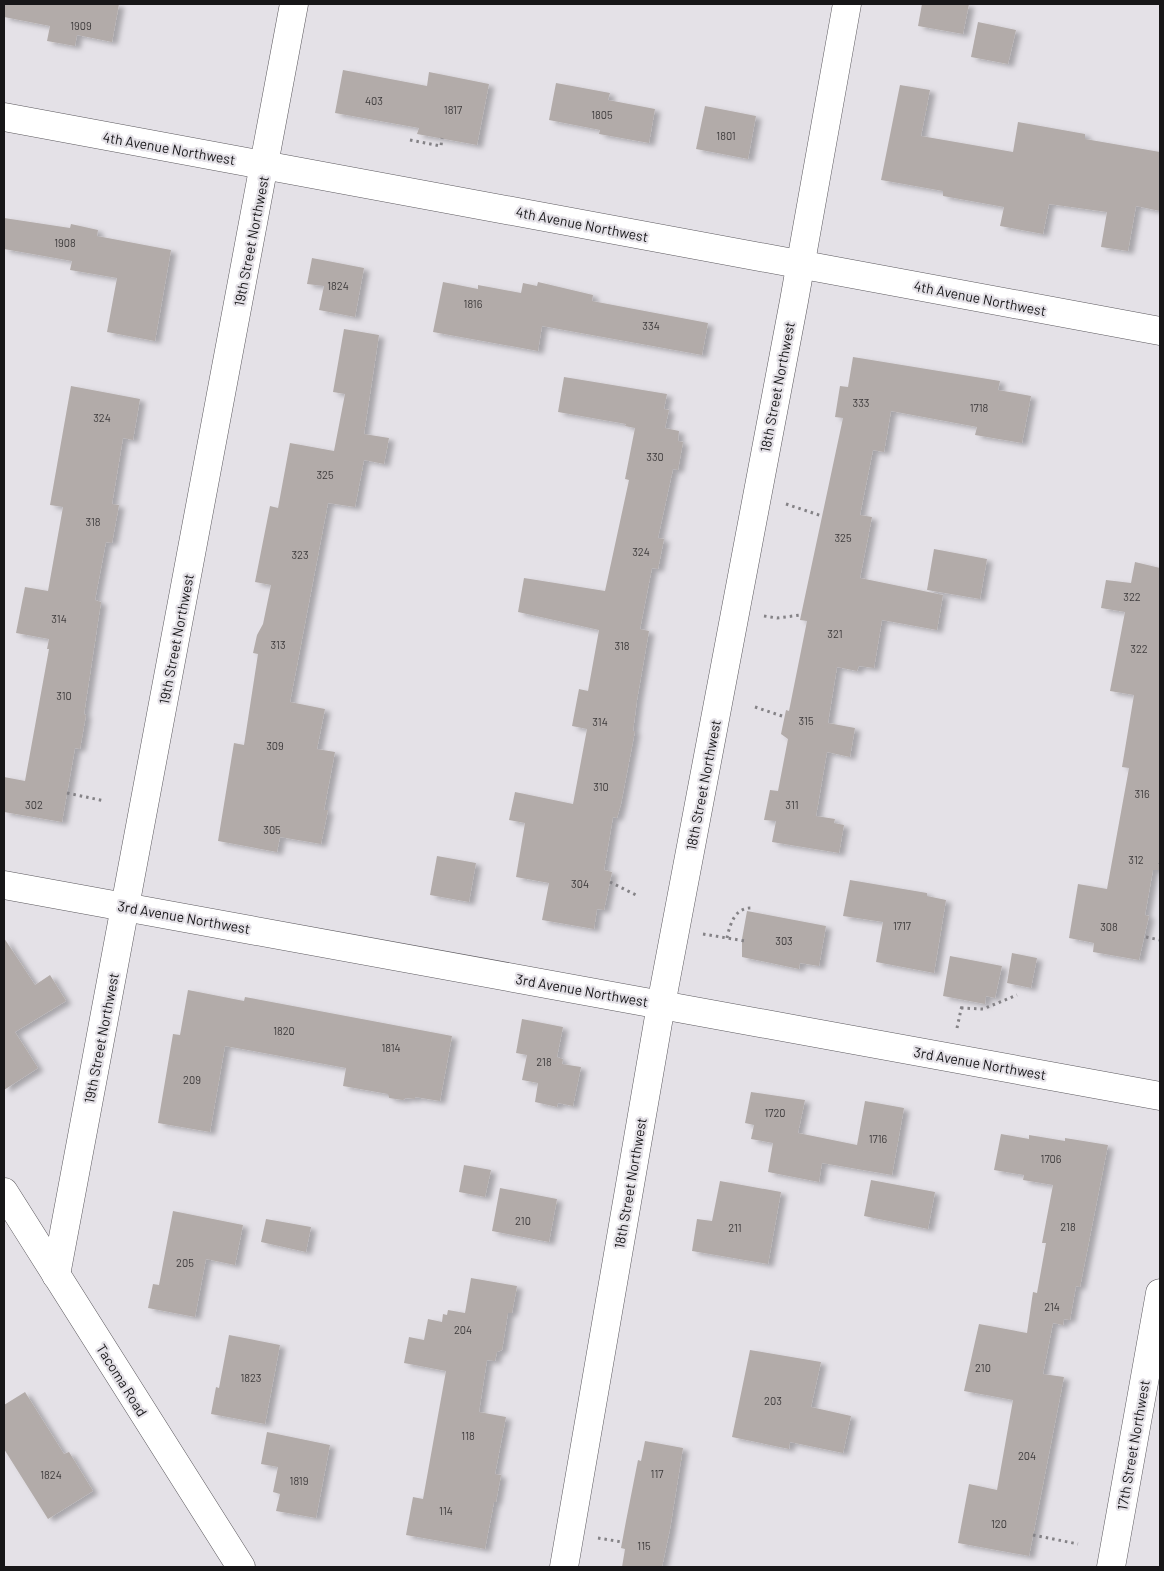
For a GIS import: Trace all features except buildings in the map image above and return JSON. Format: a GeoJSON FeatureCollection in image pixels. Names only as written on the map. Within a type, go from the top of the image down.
{"type":"FeatureCollection","features":[{"type":"Feature","properties":{"kind":"street","name":"19th Street Northwest"},"geometry":{"type":"LineString","coordinates":[[56,1275],[294,4]]}},
{"type":"Feature","properties":{"kind":"street","name":"18th Street Northwest"},"geometry":{"type":"LineString","coordinates":[[564,1567],[661,1005],[847,4]]}},
{"type":"Feature","properties":{"kind":"street","name":"4th Avenue Northwest"},"geometry":{"type":"LineString","coordinates":[[4,117],[1160,331]]}},
{"type":"Feature","properties":{"kind":"street","name":"3rd Avenue Northwest"},"geometry":{"type":"LineString","coordinates":[[4,885],[1160,1096]]}},
{"type":"Feature","properties":{"kind":"street","name":"Tacoma Road"},"geometry":{"type":"LineString","coordinates":[[4,1192],[241,1567]]}},
{"type":"Feature","properties":{"kind":"street","name":"17th Street Northwest"},"geometry":{"type":"LineString","coordinates":[[1111,1567],[1160,1293]]}},
{"type":"Feature","properties":{"kind":"path"},"geometry":{"type":"LineString","coordinates":[[410,140],[441,146],[442,138]]}},
{"type":"Feature","properties":{"kind":"path"},"geometry":{"type":"LineString","coordinates":[[781,504],[822,516]]}},
{"type":"Feature","properties":{"kind":"path"},"geometry":{"type":"LineString","coordinates":[[762,616],[777,618],[801,615]]}},
{"type":"Feature","properties":{"kind":"path"},"geometry":{"type":"LineString","coordinates":[[755,707],[785,717]]}},
{"type":"Feature","properties":{"kind":"path"},"geometry":{"type":"LineString","coordinates":[[67,793],[105,801]]}},
{"type":"Feature","properties":{"kind":"path"},"geometry":{"type":"LineString","coordinates":[[610,882],[638,896]]}},
{"type":"Feature","properties":{"kind":"path"},"geometry":{"type":"LineString","coordinates":[[727,938],[730,926],[737,913],[744,908],[752,908]]}},
{"type":"Feature","properties":{"kind":"path"},"geometry":{"type":"LineString","coordinates":[[698,933],[745,941]]}},
{"type":"Feature","properties":{"kind":"path"},"geometry":{"type":"LineString","coordinates":[[1146,937],[1160,940]]}},
{"type":"Feature","properties":{"kind":"path"},"geometry":{"type":"LineString","coordinates":[[957,1029],[962,1006],[983,1009],[1017,995]]}},
{"type":"Feature","properties":{"kind":"path"},"geometry":{"type":"LineString","coordinates":[[1033,1535],[1078,1544]]}},
{"type":"Feature","properties":{"kind":"path"},"geometry":{"type":"LineString","coordinates":[[596,1538],[622,1542]]}}]}
